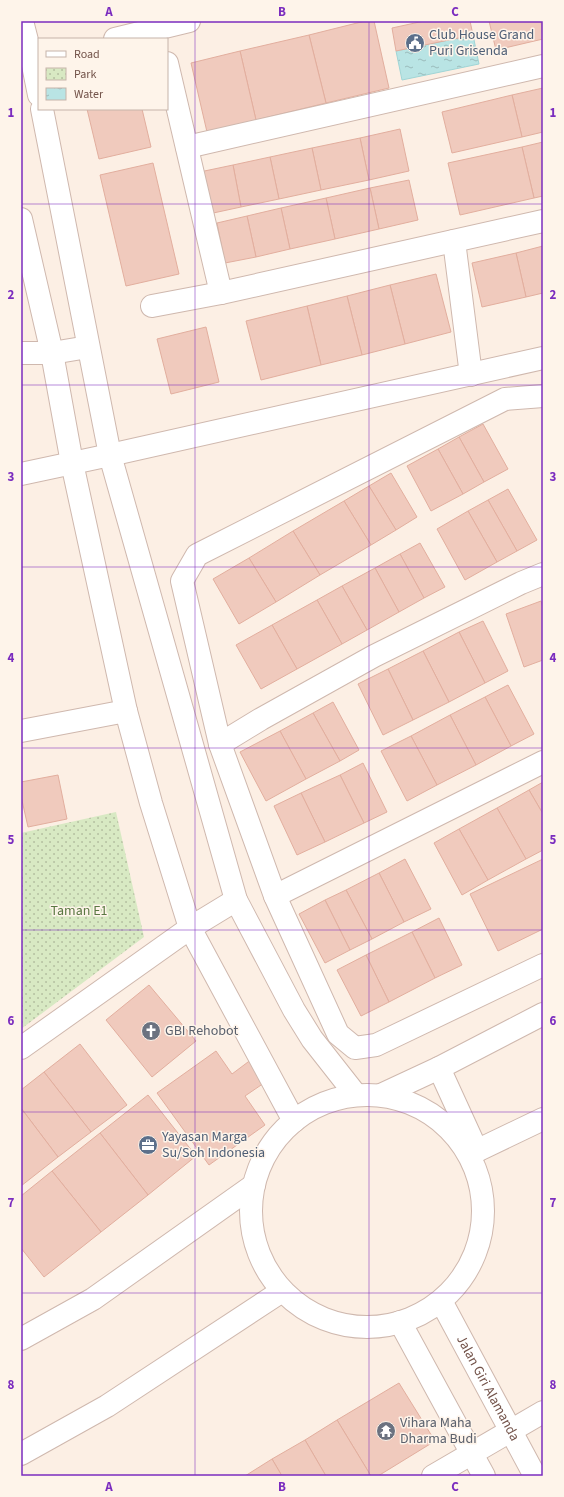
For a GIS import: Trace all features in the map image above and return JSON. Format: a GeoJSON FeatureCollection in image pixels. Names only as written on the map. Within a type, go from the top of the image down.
{"type":"FeatureCollection","features":[{"type":"Feature","properties":{"kind":"street"},"geometry":{"type":"LineString","coordinates":[[22,21],[38,91]]}},
{"type":"Feature","properties":{"kind":"street"},"geometry":{"type":"LineString","coordinates":[[119,38],[189,21]]}},
{"type":"Feature","properties":{"kind":"street"},"geometry":{"type":"LineString","coordinates":[[186,147],[543,66]]}},
{"type":"Feature","properties":{"kind":"street"},"geometry":{"type":"LineString","coordinates":[[168,67],[221,293]]}},
{"type":"Feature","properties":{"kind":"street"},"geometry":{"type":"LineString","coordinates":[[42,110],[110,455],[236,900],[294,1010],[312,1039],[356,1095]]}},
{"type":"Feature","properties":{"kind":"street"},"geometry":{"type":"LineString","coordinates":[[21,219],[52,353],[72,463],[126,711],[154,810],[190,928],[294,1121]]}},
{"type":"Feature","properties":{"kind":"street"},"geometry":{"type":"LineString","coordinates":[[152,306],[221,293],[543,220]]}},
{"type":"Feature","properties":{"kind":"street"},"geometry":{"type":"LineString","coordinates":[[454,241],[471,375]]}},
{"type":"Feature","properties":{"kind":"street"},"geometry":{"type":"LineString","coordinates":[[21,353],[52,353],[88,347]]}},
{"type":"Feature","properties":{"kind":"street"},"geometry":{"type":"LineString","coordinates":[[21,474],[543,358]]}},
{"type":"Feature","properties":{"kind":"street"},"geometry":{"type":"LineString","coordinates":[[543,396],[505,399],[197,555],[182,581],[220,744],[275,896],[338,1034],[354,1048],[376,1045],[543,965]]}},
{"type":"Feature","properties":{"kind":"street"},"geometry":{"type":"LineString","coordinates":[[220,744],[261,719],[374,656],[521,583],[543,574]]}},
{"type":"Feature","properties":{"kind":"street"},"geometry":{"type":"LineString","coordinates":[[21,731],[126,711]]}},
{"type":"Feature","properties":{"kind":"street"},"geometry":{"type":"LineString","coordinates":[[275,896],[543,762]]}},
{"type":"Feature","properties":{"kind":"street"},"geometry":{"type":"LineString","coordinates":[[21,1048],[190,928],[236,900]]}},
{"type":"Feature","properties":{"kind":"street"},"geometry":{"type":"LineString","coordinates":[[381,1095],[439,1068],[543,1014]]}},
{"type":"Feature","properties":{"kind":"street"},"geometry":{"type":"LineString","coordinates":[[439,1068],[474,1153],[483,1192],[482,1233],[468,1270],[441,1301],[400,1322],[368,1327],[336,1323],[307,1311],[282,1291],[265,1267],[255,1241],[251,1214],[254,1185],[268,1150],[294,1121],[323,1104],[356,1095],[381,1095],[417,1105],[447,1126],[474,1153]]}},
{"type":"Feature","properties":{"kind":"street"},"geometry":{"type":"LineString","coordinates":[[474,1153],[543,1119]]}},
{"type":"Feature","properties":{"kind":"street"},"geometry":{"type":"LineString","coordinates":[[21,1339],[93,1299],[254,1185]]}},
{"type":"Feature","properties":{"kind":"street"},"geometry":{"type":"LineString","coordinates":[[21,1454],[107,1406],[282,1291]]}},
{"type":"Feature","properties":{"kind":"street","name":"Jalan Giri Alamanda"},"geometry":{"type":"LineString","coordinates":[[441,1301],[535,1476]]}},
{"type":"Feature","properties":{"kind":"street"},"geometry":{"type":"LineString","coordinates":[[400,1322],[484,1476]]}},
{"type":"Feature","properties":{"kind":"street"},"geometry":{"type":"LineString","coordinates":[[433,1476],[543,1412]]}},
{"type":"Feature","properties":{"kind":"green space","name":"Taman E1"},"geometry":{"type":"Polygon","coordinates":[[[116,812],[144,937],[21,1029],[21,833],[116,812]]]}},
{"type":"Feature","properties":{"kind":"water"},"geometry":{"type":"Polygon","coordinates":[[[473,35],[479,64],[402,80],[396,51],[473,35]]]}},
{"type":"Feature","properties":{"kind":"building"},"geometry":{"type":"Polygon","coordinates":[[[365,21],[374,21],[389,88],[326,103],[309,35],[365,21]]]}},
{"type":"Feature","properties":{"kind":"building","name":"Club House Grand Puri Grisenda"},"geometry":{"type":"Polygon","coordinates":[[[424,21],[470,21],[473,35],[396,51],[392,28],[424,21]]]}},
{"type":"Feature","properties":{"kind":"building"},"geometry":{"type":"Polygon","coordinates":[[[489,21],[541,21],[543,39],[496,50],[489,21]]]}},
{"type":"Feature","properties":{"kind":"building"},"geometry":{"type":"Polygon","coordinates":[[[309,35],[326,103],[256,120],[240,51],[309,35]]]}},
{"type":"Feature","properties":{"kind":"building"},"geometry":{"type":"Polygon","coordinates":[[[240,51],[256,120],[207,132],[191,63],[240,51]]]}},
{"type":"Feature","properties":{"kind":"building"},"geometry":{"type":"Polygon","coordinates":[[[543,88],[543,132],[522,137],[512,95],[543,88]]]}},
{"type":"Feature","properties":{"kind":"building"},"geometry":{"type":"Polygon","coordinates":[[[512,95],[522,137],[452,153],[442,112],[512,95]]]}},
{"type":"Feature","properties":{"kind":"building"},"geometry":{"type":"Polygon","coordinates":[[[87,110],[142,110],[151,147],[99,159],[87,110]]]}},
{"type":"Feature","properties":{"kind":"building"},"geometry":{"type":"Polygon","coordinates":[[[400,129],[409,171],[369,180],[360,138],[400,129]]]}},
{"type":"Feature","properties":{"kind":"building"},"geometry":{"type":"Polygon","coordinates":[[[360,138],[369,180],[321,190],[312,148],[360,138]]]}},
{"type":"Feature","properties":{"kind":"building"},"geometry":{"type":"Polygon","coordinates":[[[543,142],[543,196],[534,198],[522,147],[543,142]]]}},
{"type":"Feature","properties":{"kind":"building"},"geometry":{"type":"Polygon","coordinates":[[[522,147],[534,198],[460,215],[448,163],[522,147]]]}},
{"type":"Feature","properties":{"kind":"building"},"geometry":{"type":"Polygon","coordinates":[[[312,148],[321,190],[279,199],[270,157],[312,148]]]}},
{"type":"Feature","properties":{"kind":"building"},"geometry":{"type":"Polygon","coordinates":[[[270,157],[279,199],[241,207],[233,165],[270,157]]]}},
{"type":"Feature","properties":{"kind":"building"},"geometry":{"type":"Polygon","coordinates":[[[153,163],[179,274],[126,286],[100,175],[153,163]]]}},
{"type":"Feature","properties":{"kind":"building"},"geometry":{"type":"Polygon","coordinates":[[[233,165],[241,207],[204,215],[195,173],[233,165]]]}},
{"type":"Feature","properties":{"kind":"building"},"geometry":{"type":"Polygon","coordinates":[[[409,180],[418,220],[379,229],[370,188],[409,180]]]}},
{"type":"Feature","properties":{"kind":"building"},"geometry":{"type":"Polygon","coordinates":[[[370,188],[379,229],[335,239],[326,198],[370,188]]]}},
{"type":"Feature","properties":{"kind":"building"},"geometry":{"type":"Polygon","coordinates":[[[326,198],[335,239],[290,249],[281,208],[326,198]]]}},
{"type":"Feature","properties":{"kind":"building"},"geometry":{"type":"Polygon","coordinates":[[[281,208],[290,249],[256,257],[247,216],[281,208]]]}},
{"type":"Feature","properties":{"kind":"building"},"geometry":{"type":"Polygon","coordinates":[[[247,216],[256,257],[225,263],[217,223],[247,216]]]}},
{"type":"Feature","properties":{"kind":"building"},"geometry":{"type":"Polygon","coordinates":[[[543,246],[543,293],[526,297],[516,253],[543,246]]]}},
{"type":"Feature","properties":{"kind":"building"},"geometry":{"type":"Polygon","coordinates":[[[516,253],[526,297],[482,307],[472,263],[516,253]]]}},
{"type":"Feature","properties":{"kind":"building"},"geometry":{"type":"Polygon","coordinates":[[[436,274],[451,332],[405,344],[390,285],[436,274]]]}},
{"type":"Feature","properties":{"kind":"building"},"geometry":{"type":"Polygon","coordinates":[[[390,285],[405,344],[362,355],[347,296],[390,285]]]}},
{"type":"Feature","properties":{"kind":"building"},"geometry":{"type":"Polygon","coordinates":[[[347,296],[362,355],[321,365],[307,306],[347,296]]]}},
{"type":"Feature","properties":{"kind":"building"},"geometry":{"type":"Polygon","coordinates":[[[307,306],[321,365],[261,380],[246,321],[307,306]]]}},
{"type":"Feature","properties":{"kind":"building"},"geometry":{"type":"Polygon","coordinates":[[[206,327],[219,382],[171,394],[157,339],[206,327]]]}},
{"type":"Feature","properties":{"kind":"building"},"geometry":{"type":"Polygon","coordinates":[[[483,424],[508,469],[484,482],[459,437],[483,424]]]}},
{"type":"Feature","properties":{"kind":"building"},"geometry":{"type":"Polygon","coordinates":[[[459,437],[484,482],[463,494],[438,449],[459,437]]]}},
{"type":"Feature","properties":{"kind":"building"},"geometry":{"type":"Polygon","coordinates":[[[438,449],[463,494],[431,511],[407,466],[438,449]]]}},
{"type":"Feature","properties":{"kind":"building"},"geometry":{"type":"Polygon","coordinates":[[[391,473],[417,517],[396,530],[369,486],[391,473]]]}},
{"type":"Feature","properties":{"kind":"building"},"geometry":{"type":"Polygon","coordinates":[[[369,486],[396,530],[371,545],[344,501],[369,486]]]}},
{"type":"Feature","properties":{"kind":"building"},"geometry":{"type":"Polygon","coordinates":[[[508,489],[537,540],[517,551],[488,500],[508,489]]]}},
{"type":"Feature","properties":{"kind":"building"},"geometry":{"type":"Polygon","coordinates":[[[488,500],[517,551],[497,562],[468,511],[488,500]]]}},
{"type":"Feature","properties":{"kind":"building"},"geometry":{"type":"Polygon","coordinates":[[[344,501],[371,545],[320,575],[293,531],[344,501]]]}},
{"type":"Feature","properties":{"kind":"building"},"geometry":{"type":"Polygon","coordinates":[[[468,511],[497,562],[465,580],[437,529],[468,511]]]}},
{"type":"Feature","properties":{"kind":"building"},"geometry":{"type":"Polygon","coordinates":[[[293,531],[320,575],[276,602],[249,558],[293,531]]]}},
{"type":"Feature","properties":{"kind":"building"},"geometry":{"type":"Polygon","coordinates":[[[420,543],[445,587],[424,598],[400,554],[420,543]]]}},
{"type":"Feature","properties":{"kind":"building"},"geometry":{"type":"Polygon","coordinates":[[[400,554],[424,598],[399,612],[375,568],[400,554]]]}},
{"type":"Feature","properties":{"kind":"building"},"geometry":{"type":"Polygon","coordinates":[[[249,558],[276,602],[239,624],[213,579],[249,558]]]}},
{"type":"Feature","properties":{"kind":"building"},"geometry":{"type":"Polygon","coordinates":[[[375,568],[399,612],[367,630],[342,586],[375,568]]]}},
{"type":"Feature","properties":{"kind":"building"},"geometry":{"type":"Polygon","coordinates":[[[342,586],[367,630],[342,644],[317,600],[342,586]]]}},
{"type":"Feature","properties":{"kind":"building"},"geometry":{"type":"Polygon","coordinates":[[[317,600],[342,644],[297,669],[272,625],[317,600]]]}},
{"type":"Feature","properties":{"kind":"building"},"geometry":{"type":"Polygon","coordinates":[[[541,601],[543,608],[543,660],[524,667],[506,614],[541,601]]]}},
{"type":"Feature","properties":{"kind":"building"},"geometry":{"type":"Polygon","coordinates":[[[483,621],[508,671],[485,683],[459,632],[483,621]]]}},
{"type":"Feature","properties":{"kind":"building"},"geometry":{"type":"Polygon","coordinates":[[[272,625],[297,669],[261,689],[236,645],[272,625]]]}},
{"type":"Feature","properties":{"kind":"building"},"geometry":{"type":"Polygon","coordinates":[[[459,632],[485,683],[449,702],[423,651],[459,632]]]}},
{"type":"Feature","properties":{"kind":"building"},"geometry":{"type":"Polygon","coordinates":[[[423,651],[449,702],[413,720],[388,669],[423,651]]]}},
{"type":"Feature","properties":{"kind":"building"},"geometry":{"type":"Polygon","coordinates":[[[388,669],[413,720],[383,735],[358,684],[388,669]]]}},
{"type":"Feature","properties":{"kind":"building"},"geometry":{"type":"Polygon","coordinates":[[[508,685],[534,734],[511,746],[485,697],[508,685]]]}},
{"type":"Feature","properties":{"kind":"building"},"geometry":{"type":"Polygon","coordinates":[[[485,697],[511,746],[476,765],[450,715],[485,697]]]}},
{"type":"Feature","properties":{"kind":"building"},"geometry":{"type":"Polygon","coordinates":[[[333,702],[359,750],[340,761],[313,713],[333,702]]]}},
{"type":"Feature","properties":{"kind":"building"},"geometry":{"type":"Polygon","coordinates":[[[313,713],[340,761],[306,779],[280,731],[313,713]]]}},
{"type":"Feature","properties":{"kind":"building"},"geometry":{"type":"Polygon","coordinates":[[[450,715],[476,765],[437,785],[411,736],[450,715]]]}},
{"type":"Feature","properties":{"kind":"building"},"geometry":{"type":"Polygon","coordinates":[[[280,731],[306,779],[266,801],[240,752],[280,731]]]}},
{"type":"Feature","properties":{"kind":"building"},"geometry":{"type":"Polygon","coordinates":[[[411,736],[437,785],[407,801],[381,751],[411,736]]]}},
{"type":"Feature","properties":{"kind":"building"},"geometry":{"type":"Polygon","coordinates":[[[363,763],[387,812],[364,823],[340,775],[363,763]]]}},
{"type":"Feature","properties":{"kind":"building"},"geometry":{"type":"Polygon","coordinates":[[[58,775],[67,819],[28,827],[21,796],[21,782],[58,775]]]}},
{"type":"Feature","properties":{"kind":"building"},"geometry":{"type":"Polygon","coordinates":[[[340,775],[364,823],[325,842],[301,793],[340,775]]]}},
{"type":"Feature","properties":{"kind":"building"},"geometry":{"type":"Polygon","coordinates":[[[543,782],[543,814],[529,790],[543,782]]]}},
{"type":"Feature","properties":{"kind":"building"},"geometry":{"type":"Polygon","coordinates":[[[529,790],[543,814],[543,850],[526,859],[497,808],[529,790]]]}},
{"type":"Feature","properties":{"kind":"building"},"geometry":{"type":"Polygon","coordinates":[[[301,793],[325,842],[297,855],[274,806],[301,793]]]}},
{"type":"Feature","properties":{"kind":"building"},"geometry":{"type":"Polygon","coordinates":[[[497,808],[526,859],[488,880],[459,829],[497,808]]]}},
{"type":"Feature","properties":{"kind":"building"},"geometry":{"type":"Polygon","coordinates":[[[459,829],[488,880],[462,895],[434,843],[459,829]]]}},
{"type":"Feature","properties":{"kind":"building"},"geometry":{"type":"Polygon","coordinates":[[[405,859],[431,909],[404,922],[379,873],[405,859]]]}},
{"type":"Feature","properties":{"kind":"building"},"geometry":{"type":"Polygon","coordinates":[[[543,859],[543,929],[498,951],[470,894],[543,859]]]}},
{"type":"Feature","properties":{"kind":"building"},"geometry":{"type":"Polygon","coordinates":[[[379,873],[404,922],[372,939],[346,890],[379,873]]]}},
{"type":"Feature","properties":{"kind":"building"},"geometry":{"type":"Polygon","coordinates":[[[346,890],[372,939],[350,950],[325,900],[346,890]]]}},
{"type":"Feature","properties":{"kind":"building"},"geometry":{"type":"Polygon","coordinates":[[[325,900],[350,950],[325,963],[299,914],[325,900]]]}},
{"type":"Feature","properties":{"kind":"building"},"geometry":{"type":"Polygon","coordinates":[[[439,918],[462,965],[435,978],[412,932],[439,918]]]}},
{"type":"Feature","properties":{"kind":"building"},"geometry":{"type":"Polygon","coordinates":[[[412,932],[435,978],[389,1002],[366,955],[412,932]]]}},
{"type":"Feature","properties":{"kind":"building"},"geometry":{"type":"Polygon","coordinates":[[[366,955],[389,1002],[361,1016],[337,970],[366,955]]]}},
{"type":"Feature","properties":{"kind":"building","name":"GBI Rehobot"},"geometry":{"type":"Polygon","coordinates":[[[149,985],[196,1041],[152,1077],[106,1020],[149,985]]]}},
{"type":"Feature","properties":{"kind":"building"},"geometry":{"type":"Polygon","coordinates":[[[80,1044],[127,1105],[91,1132],[44,1072],[80,1044]]]}},
{"type":"Feature","properties":{"kind":"building"},"geometry":{"type":"Polygon","coordinates":[[[216,1051],[232,1074],[252,1059],[267,1081],[245,1096],[265,1125],[209,1165],[157,1093],[216,1051]]]}},
{"type":"Feature","properties":{"kind":"building"},"geometry":{"type":"Polygon","coordinates":[[[44,1072],[91,1132],[58,1157],[21,1108],[21,1090],[44,1072]]]}},
{"type":"Feature","properties":{"kind":"building","name":"Yayasan Marga Su/Soh Indonesia"},"geometry":{"type":"Polygon","coordinates":[[[148,1095],[196,1156],[148,1195],[100,1133],[148,1095]]]}},
{"type":"Feature","properties":{"kind":"building"},"geometry":{"type":"Polygon","coordinates":[[[21,1108],[58,1157],[21,1186],[21,1108]]]}},
{"type":"Feature","properties":{"kind":"building"},"geometry":{"type":"Polygon","coordinates":[[[100,1133],[148,1195],[101,1232],[52,1171],[100,1133]]]}},
{"type":"Feature","properties":{"kind":"building"},"geometry":{"type":"Polygon","coordinates":[[[52,1171],[101,1232],[44,1277],[21,1248],[21,1196],[52,1171]]]}},
{"type":"Feature","properties":{"kind":"building","name":"Vihara Maha Dharma Budi"},"geometry":{"type":"Polygon","coordinates":[[[399,1383],[435,1441],[378,1476],[371,1476],[337,1420],[399,1383]]]}},
{"type":"Feature","properties":{"kind":"building"},"geometry":{"type":"Polygon","coordinates":[[[337,1420],[371,1476],[326,1476],[305,1440],[337,1420]]]}},
{"type":"Feature","properties":{"kind":"building"},"geometry":{"type":"Polygon","coordinates":[[[305,1440],[326,1476],[282,1476],[272,1459],[305,1440]]]}},
{"type":"Feature","properties":{"kind":"building"},"geometry":{"type":"Polygon","coordinates":[[[272,1459],[282,1476],[245,1476],[272,1459]]]}},
{"type":"Feature","properties":{"kind":"place","name":"Club House Grand Puri Grisenda"},"geometry":{"type":"Point","coordinates":[415,43]}},
{"type":"Feature","properties":{"kind":"place","name":"GBI Rehobot"},"geometry":{"type":"Point","coordinates":[151,1031]}},
{"type":"Feature","properties":{"kind":"place","name":"Yayasan Marga Su/Soh Indonesia"},"geometry":{"type":"Point","coordinates":[148,1145]}},
{"type":"Feature","properties":{"kind":"place","name":"Vihara Maha Dharma Budi"},"geometry":{"type":"Point","coordinates":[386,1431]}}]}
